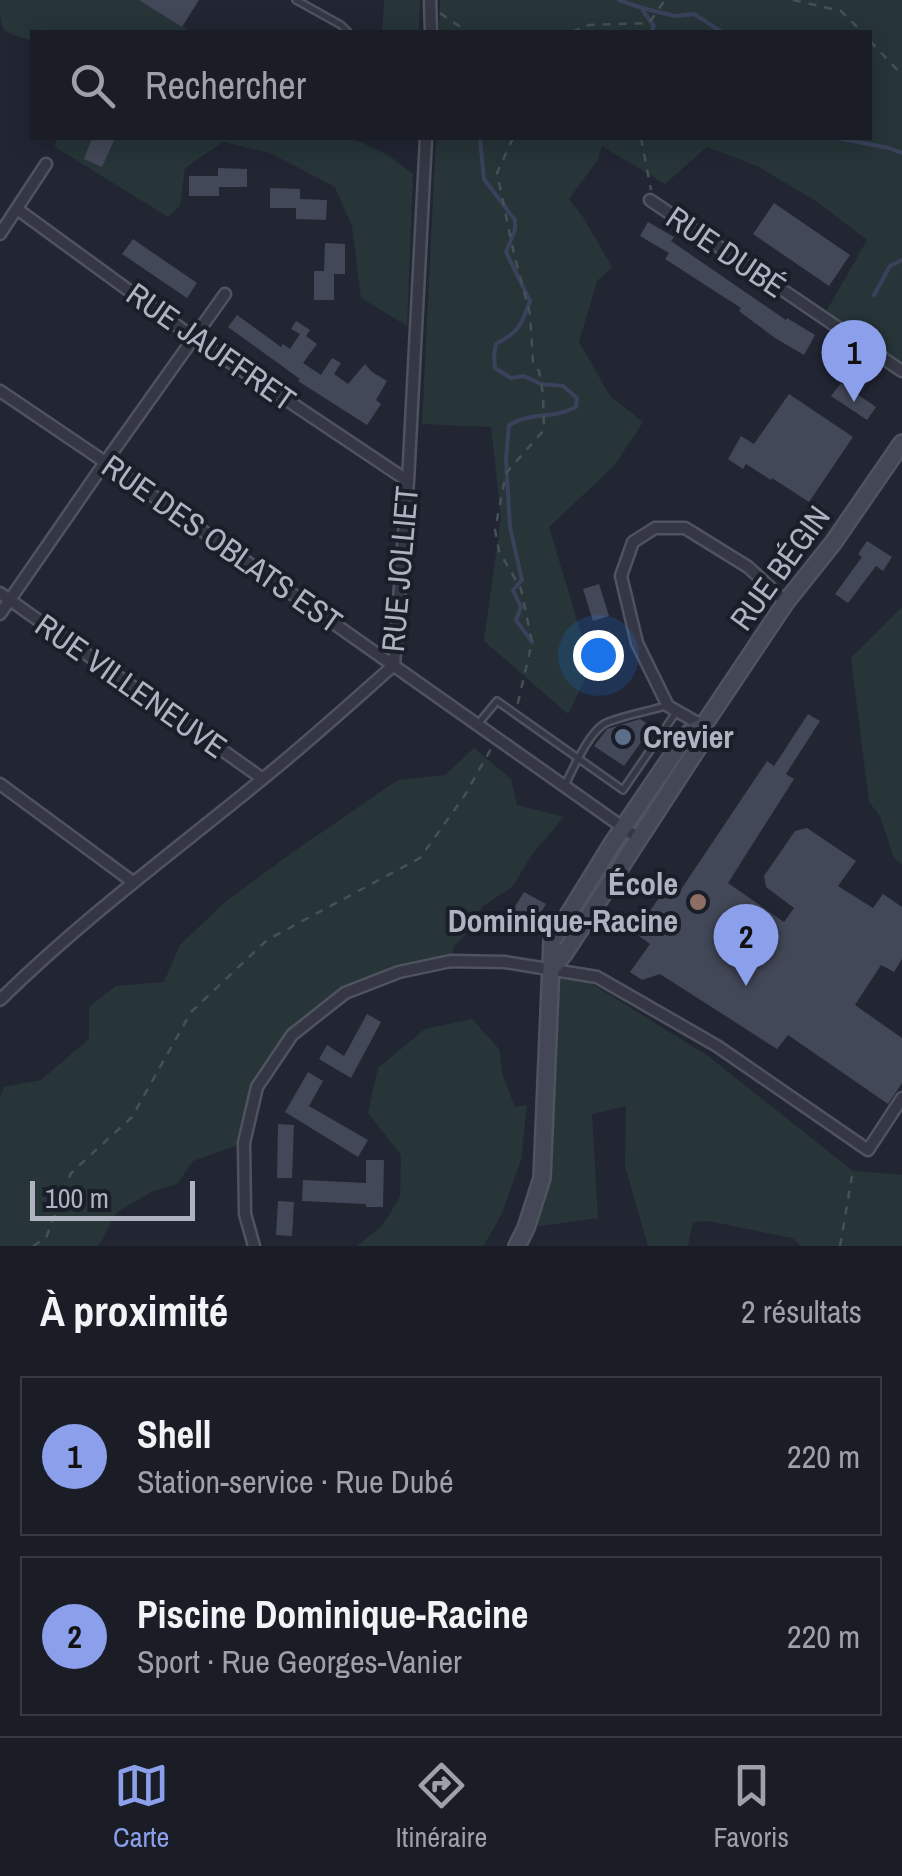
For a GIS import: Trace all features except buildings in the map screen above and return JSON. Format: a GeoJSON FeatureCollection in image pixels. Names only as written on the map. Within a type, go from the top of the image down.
{"type":"FeatureCollection","features":[{"type":"Feature","properties":{"kind":"street"},"geometry":{"type":"LineString","coordinates":[[430,3],[431,30]]}},
{"type":"Feature","properties":{"kind":"street","name":"RUE JOLLIET"},"geometry":{"type":"LineString","coordinates":[[0,1000],[133,882],[263,779],[394,665],[426,140]]}},
{"type":"Feature","properties":{"kind":"street"},"geometry":{"type":"LineString","coordinates":[[0,234],[46,164]]}},
{"type":"Feature","properties":{"kind":"street","name":"RUE DUBÉ"},"geometry":{"type":"LineString","coordinates":[[652,202],[902,371]]}},
{"type":"Feature","properties":{"kind":"street","name":"RUE JAUFFRET"},"geometry":{"type":"LineString","coordinates":[[17,209],[194,338],[408,482]]}},
{"type":"Feature","properties":{"kind":"street"},"geometry":{"type":"LineString","coordinates":[[0,614],[5,596],[225,294]]}},
{"type":"Feature","properties":{"kind":"street","name":"RUE DES OBLATS EST"},"geometry":{"type":"LineString","coordinates":[[0,391],[638,838]]}},
{"type":"Feature","properties":{"kind":"street","name":"RUE BÉGIN"},"geometry":{"type":"LineString","coordinates":[[516,1246],[542,1178],[552,941],[676,750],[689,734],[703,726],[786,602],[902,444]]}},
{"type":"Feature","properties":{"kind":"street"},"geometry":{"type":"LineString","coordinates":[[703,726],[672,708],[638,643],[621,576],[633,542],[655,528],[685,528],[748,567],[786,602]]}},
{"type":"Feature","properties":{"kind":"street","name":"RUE VILLENEUVE"},"geometry":{"type":"LineString","coordinates":[[5,596],[263,779]]}},
{"type":"Feature","properties":{"kind":"street","name":"RUE BÉGIN"},"geometry":{"type":"LineString","coordinates":[[551,969],[703,740],[703,726]]}},
{"type":"Feature","properties":{"kind":"street"},"geometry":{"type":"LineString","coordinates":[[0,784],[133,882]]}},
{"type":"Feature","properties":{"kind":"street"},"geometry":{"type":"LineString","coordinates":[[254,1246],[245,1214],[244,1144],[257,1087],[292,1035],[345,992],[399,972],[452,960],[505,962],[597,977],[718,1046],[868,1150],[902,1098]]}},
{"type":"Feature","properties":{"kind":"lane"},"geometry":{"type":"LineString","coordinates":[[296,0],[346,30]]}},
{"type":"Feature","properties":{"kind":"lane"},"geometry":{"type":"LineString","coordinates":[[478,724],[497,700],[624,790],[659,738],[672,708]]}},
{"type":"Feature","properties":{"kind":"lane"},"geometry":{"type":"LineString","coordinates":[[565,786],[579,758],[604,724],[672,708]]}},
{"type":"Feature","properties":{"kind":"lane"},"geometry":{"type":"LineString","coordinates":[[659,738],[676,750]]}},
{"type":"Feature","properties":{"kind":"lane"},"geometry":{"type":"LineString","coordinates":[[638,768],[655,780]]}},
{"type":"Feature","properties":{"kind":"path"},"geometry":{"type":"LineString","coordinates":[[577,30],[589,25],[648,23],[665,0]]}},
{"type":"Feature","properties":{"kind":"path"},"geometry":{"type":"LineString","coordinates":[[793,0],[841,11],[860,30]]}},
{"type":"Feature","properties":{"kind":"path"},"geometry":{"type":"LineString","coordinates":[[430,3],[465,30]]}},
{"type":"Feature","properties":{"kind":"path"},"geometry":{"type":"LineString","coordinates":[[872,42],[902,76]]}},
{"type":"Feature","properties":{"kind":"path"},"geometry":{"type":"LineString","coordinates":[[512,140],[497,173],[530,314],[533,363],[543,394],[544,430],[506,472],[495,530],[499,551],[521,589],[532,642],[513,712]]}},
{"type":"Feature","properties":{"kind":"path"},"geometry":{"type":"LineString","coordinates":[[641,140],[652,202]]}},
{"type":"Feature","properties":{"kind":"path"},"geometry":{"type":"LineString","coordinates":[[33,1246],[46,1238],[71,1172],[132,1117],[192,1012],[267,940],[420,858],[465,795],[497,738]]}},
{"type":"Feature","properties":{"kind":"path"},"geometry":{"type":"LineString","coordinates":[[840,1246],[852,1176]]}},
{"type":"Feature","properties":{"kind":"shaded area"},"geometry":{"type":"Polygon","coordinates":[[[0,0],[139,0],[188,30],[30,30],[30,40],[4,30],[0,0]]]}},
{"type":"Feature","properties":{"kind":"shaded area"},"geometry":{"type":"Polygon","coordinates":[[[384,0],[420,0],[419,30],[382,30],[384,0]]]}},
{"type":"Feature","properties":{"kind":"shaded area"},"geometry":{"type":"Polygon","coordinates":[[[440,0],[902,0],[902,371],[823,317],[867,240],[816,201],[757,166],[707,147],[665,184],[602,146],[597,161],[569,199],[612,267],[597,281],[579,342],[610,396],[643,422],[614,466],[549,527],[591,667],[568,714],[484,641],[501,517],[491,427],[422,424],[436,140],[872,140],[872,30],[439,30],[440,0]]]}},
{"type":"Feature","properties":{"kind":"shaded area"},"geometry":{"type":"Polygon","coordinates":[[[56,140],[356,140],[388,155],[413,174],[407,326],[361,298],[352,226],[335,187],[270,153],[223,142],[185,168],[180,205],[168,217],[55,147],[56,140]]]}},
{"type":"Feature","properties":{"kind":"shaded area"},"geometry":{"type":"Polygon","coordinates":[[[902,607],[902,864],[894,858],[880,816],[869,802],[851,658],[902,607]]]}},
{"type":"Feature","properties":{"kind":"shaded area"},"geometry":{"type":"Polygon","coordinates":[[[474,748],[511,779],[517,805],[564,817],[533,853],[512,887],[482,907],[454,946],[451,961],[345,993],[292,1035],[257,1087],[244,1143],[193,1161],[177,1184],[153,1191],[117,1212],[98,1246],[0,1246],[0,1097],[4,1087],[41,1080],[89,1039],[89,1007],[116,986],[164,982],[180,945],[224,903],[293,852],[398,780],[445,775],[474,748]]]}},
{"type":"Feature","properties":{"kind":"shaded area"},"geometry":{"type":"Polygon","coordinates":[[[551,969],[589,982],[708,1056],[853,1171],[902,1175],[902,1246],[801,1246],[792,1238],[708,1221],[693,1222],[688,1246],[648,1246],[625,1166],[626,1106],[592,1114],[598,1218],[526,1228],[542,1177],[551,969]]]}},
{"type":"Feature","properties":{"kind":"shaded area"},"geometry":{"type":"Polygon","coordinates":[[[472,1019],[499,1049],[503,1076],[515,1107],[527,1105],[521,1160],[502,1213],[484,1246],[357,1246],[382,1226],[400,1197],[401,1155],[368,1113],[378,1068],[425,1029],[472,1019]]]}},
{"type":"Feature","properties":{"kind":"waterway"},"geometry":{"type":"LineString","coordinates":[[619,0],[675,16],[694,14],[719,30]]}},
{"type":"Feature","properties":{"kind":"waterway"},"geometry":{"type":"LineString","coordinates":[[643,11],[654,26],[652,30]]}},
{"type":"Feature","properties":{"kind":"waterway"},"geometry":{"type":"LineString","coordinates":[[480,140],[484,179],[515,220],[506,252],[530,301],[519,327],[496,344],[495,368],[511,378],[524,376],[541,384],[563,386],[577,398],[576,407],[567,411],[509,425],[506,460],[510,527],[522,580],[513,590],[521,607],[516,620],[532,642]]}},
{"type":"Feature","properties":{"kind":"waterway"},"geometry":{"type":"LineString","coordinates":[[847,140],[902,153]]}},
{"type":"Feature","properties":{"kind":"waterway"},"geometry":{"type":"LineString","coordinates":[[874,295],[890,266],[902,260]]}},
{"type":"Feature","properties":{"kind":"place","name":"Shell"},"geometry":{"type":"Point","coordinates":[854,402]}},
{"type":"Feature","properties":{"kind":"place","name":"Crevier"},"geometry":{"type":"Point","coordinates":[623,737]}},
{"type":"Feature","properties":{"kind":"place","name":"École Dominique-Racine"},"geometry":{"type":"Point","coordinates":[698,902]}},
{"type":"Feature","properties":{"kind":"place","name":"Piscine Dominique-Racine"},"geometry":{"type":"Point","coordinates":[746,986]}}]}
